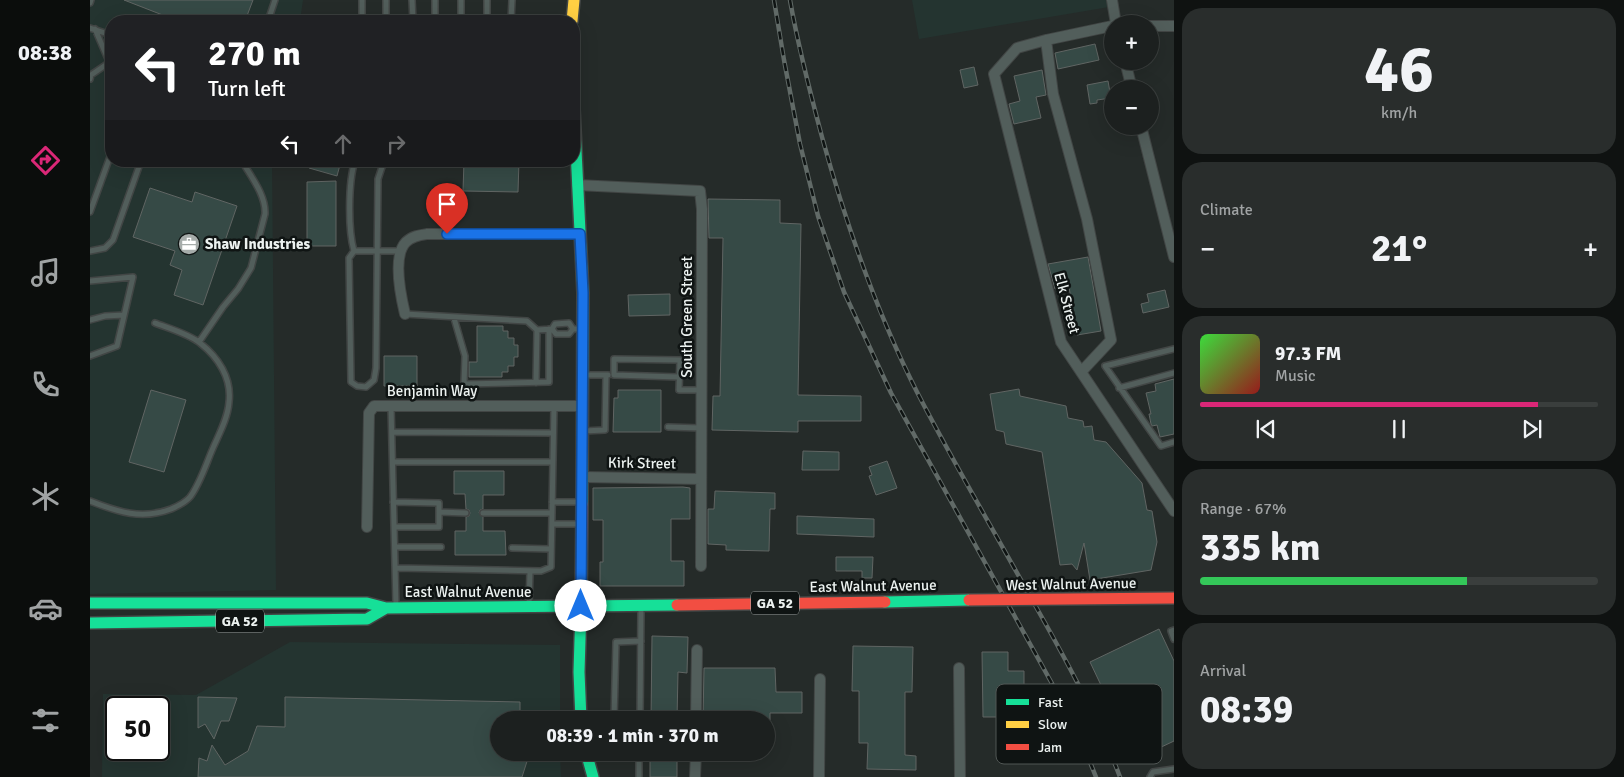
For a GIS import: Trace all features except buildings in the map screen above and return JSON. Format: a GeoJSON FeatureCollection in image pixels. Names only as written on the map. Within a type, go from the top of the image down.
{"type":"FeatureCollection","features":[{"type":"Feature","properties":{"kind":"main road"},"geometry":{"type":"LineString","coordinates":[[573,15],[574,0]]}},
{"type":"Feature","properties":{"kind":"main road"},"geometry":{"type":"LineString","coordinates":[[576,167],[583,293],[578,329],[583,375],[579,672],[581,711]]}},
{"type":"Feature","properties":{"kind":"main road","name":"West Walnut Avenue"},"geometry":{"type":"LineString","coordinates":[[969,600],[1174,598]]}},
{"type":"Feature","properties":{"kind":"main road","name":"East Walnut Avenue"},"geometry":{"type":"LineString","coordinates":[[90,603],[367,603],[391,608],[969,600]]}},
{"type":"Feature","properties":{"kind":"main road","name":"East Walnut Avenue"},"geometry":{"type":"LineString","coordinates":[[90,623],[367,619],[391,608]]}},
{"type":"Feature","properties":{"kind":"main road"},"geometry":{"type":"LineString","coordinates":[[589,761],[593,777]]}},
{"type":"Feature","properties":{"kind":"street"},"geometry":{"type":"LineString","coordinates":[[1112,0],[1114,15]]}},
{"type":"Feature","properties":{"kind":"street"},"geometry":{"type":"LineString","coordinates":[[1159,26],[1174,26]]}},
{"type":"Feature","properties":{"kind":"street"},"geometry":{"type":"LineString","coordinates":[[1082,371],[1111,340],[1088,219],[1054,94],[1046,40],[1104,28]]}},
{"type":"Feature","properties":{"kind":"street","name":"Elk Street"},"geometry":{"type":"LineString","coordinates":[[1046,40],[1017,48],[994,74],[1061,342],[1174,511]]}},
{"type":"Feature","properties":{"kind":"street"},"geometry":{"type":"LineString","coordinates":[[1144,135],[1174,257]]}},
{"type":"Feature","properties":{"kind":"street","name":"South Green Street"},"geometry":{"type":"LineString","coordinates":[[577,185],[700,191],[702,209],[701,566]]}},
{"type":"Feature","properties":{"kind":"street"},"geometry":{"type":"LineString","coordinates":[[405,314],[400,293],[399,264],[401,251],[406,242],[413,237],[428,234],[580,234]]}},
{"type":"Feature","properties":{"kind":"street","name":"Benjamin Way"},"geometry":{"type":"LineString","coordinates":[[367,527],[369,413],[374,406],[582,406]]}},
{"type":"Feature","properties":{"kind":"street","name":"Kirk Street"},"geometry":{"type":"LineString","coordinates":[[582,477],[702,479]]}},
{"type":"Feature","properties":{"kind":"street"},"geometry":{"type":"LineString","coordinates":[[696,711],[697,650]]}},
{"type":"Feature","properties":{"kind":"street"},"geometry":{"type":"LineString","coordinates":[[959,668],[960,777]]}},
{"type":"Feature","properties":{"kind":"street"},"geometry":{"type":"LineString","coordinates":[[819,777],[820,679]]}},
{"type":"Feature","properties":{"kind":"street"},"geometry":{"type":"LineString","coordinates":[[695,777],[696,761]]}},
{"type":"Feature","properties":{"kind":"lane"},"geometry":{"type":"LineString","coordinates":[[270,15],[275,0]]}},
{"type":"Feature","properties":{"kind":"lane"},"geometry":{"type":"LineString","coordinates":[[362,0],[362,15]]}},
{"type":"Feature","properties":{"kind":"lane"},"geometry":{"type":"LineString","coordinates":[[386,0],[386,15]]}},
{"type":"Feature","properties":{"kind":"lane"},"geometry":{"type":"LineString","coordinates":[[412,0],[413,15]]}},
{"type":"Feature","properties":{"kind":"lane"},"geometry":{"type":"LineString","coordinates":[[435,0],[435,15]]}},
{"type":"Feature","properties":{"kind":"lane"},"geometry":{"type":"LineString","coordinates":[[461,0],[461,15]]}},
{"type":"Feature","properties":{"kind":"lane"},"geometry":{"type":"LineString","coordinates":[[487,0],[487,15]]}},
{"type":"Feature","properties":{"kind":"lane"},"geometry":{"type":"LineString","coordinates":[[511,15],[512,0]]}},
{"type":"Feature","properties":{"kind":"lane"},"geometry":{"type":"LineString","coordinates":[[93,29],[105,33]]}},
{"type":"Feature","properties":{"kind":"lane"},"geometry":{"type":"LineString","coordinates":[[93,29],[105,54]]}},
{"type":"Feature","properties":{"kind":"lane"},"geometry":{"type":"LineString","coordinates":[[90,79],[91,75],[105,67]]}},
{"type":"Feature","properties":{"kind":"lane"},"geometry":{"type":"LineString","coordinates":[[90,212],[106,167]]}},
{"type":"Feature","properties":{"kind":"lane"},"geometry":{"type":"LineString","coordinates":[[90,251],[105,248],[113,240],[139,167]]}},
{"type":"Feature","properties":{"kind":"lane"},"geometry":{"type":"LineString","coordinates":[[199,342],[223,306],[238,290],[251,268],[266,206],[245,167]]}},
{"type":"Feature","properties":{"kind":"lane"},"geometry":{"type":"LineString","coordinates":[[353,167],[351,173],[351,240],[354,251],[350,258],[351,382],[358,386],[366,387],[374,380],[376,368],[378,178],[382,167]]}},
{"type":"Feature","properties":{"kind":"lane"},"geometry":{"type":"LineString","coordinates":[[354,251],[401,251]]}},
{"type":"Feature","properties":{"kind":"lane"},"geometry":{"type":"LineString","coordinates":[[90,281],[132,277],[118,346],[90,356]]}},
{"type":"Feature","properties":{"kind":"lane"},"geometry":{"type":"LineString","coordinates":[[405,314],[527,322],[537,330],[551,329],[556,324],[568,324],[578,329]]}},
{"type":"Feature","properties":{"kind":"lane"},"geometry":{"type":"LineString","coordinates":[[90,320],[105,316],[124,315]]}},
{"type":"Feature","properties":{"kind":"lane"},"geometry":{"type":"LineString","coordinates":[[454,318],[465,356],[464,384],[549,382],[551,329]]}},
{"type":"Feature","properties":{"kind":"lane"},"geometry":{"type":"LineString","coordinates":[[90,501],[110,509],[140,515],[151,515],[180,506],[190,496],[224,421],[230,401],[228,384],[225,372],[216,358],[199,342],[155,323]]}},
{"type":"Feature","properties":{"kind":"lane"},"geometry":{"type":"LineString","coordinates":[[551,329],[556,334],[568,334],[578,329]]}},
{"type":"Feature","properties":{"kind":"lane"},"geometry":{"type":"LineString","coordinates":[[536,383],[537,330]]}},
{"type":"Feature","properties":{"kind":"lane"},"geometry":{"type":"LineString","coordinates":[[1174,349],[1105,366],[1161,446],[1174,442]]}},
{"type":"Feature","properties":{"kind":"lane"},"geometry":{"type":"LineString","coordinates":[[614,375],[614,359],[680,360],[679,390],[702,390]]}},
{"type":"Feature","properties":{"kind":"lane"},"geometry":{"type":"LineString","coordinates":[[1119,388],[1174,373]]}},
{"type":"Feature","properties":{"kind":"lane"},"geometry":{"type":"LineString","coordinates":[[583,375],[679,377]]}},
{"type":"Feature","properties":{"kind":"lane"},"geometry":{"type":"LineString","coordinates":[[582,431],[605,430],[606,375]]}},
{"type":"Feature","properties":{"kind":"lane"},"geometry":{"type":"LineString","coordinates":[[391,608],[396,568],[392,406]]}},
{"type":"Feature","properties":{"kind":"lane"},"geometry":{"type":"LineString","coordinates":[[396,568],[541,571],[551,567],[554,406]]}},
{"type":"Feature","properties":{"kind":"lane"},"geometry":{"type":"LineString","coordinates":[[668,428],[702,428]]}},
{"type":"Feature","properties":{"kind":"lane"},"geometry":{"type":"LineString","coordinates":[[392,432],[553,433]]}},
{"type":"Feature","properties":{"kind":"lane"},"geometry":{"type":"LineString","coordinates":[[393,462],[553,462]]}},
{"type":"Feature","properties":{"kind":"lane"},"geometry":{"type":"LineString","coordinates":[[394,502],[440,503],[439,526],[394,527]]}},
{"type":"Feature","properties":{"kind":"lane"},"geometry":{"type":"LineString","coordinates":[[552,502],[581,502]]}},
{"type":"Feature","properties":{"kind":"lane"},"geometry":{"type":"LineString","coordinates":[[439,512],[466,513]]}},
{"type":"Feature","properties":{"kind":"lane"},"geometry":{"type":"LineString","coordinates":[[483,513],[552,513]]}},
{"type":"Feature","properties":{"kind":"lane"},"geometry":{"type":"LineString","coordinates":[[552,524],[581,524]]}},
{"type":"Feature","properties":{"kind":"lane"},"geometry":{"type":"LineString","coordinates":[[395,547],[441,548]]}},
{"type":"Feature","properties":{"kind":"lane"},"geometry":{"type":"LineString","coordinates":[[512,548],[551,549]]}},
{"type":"Feature","properties":{"kind":"lane"},"geometry":{"type":"LineString","coordinates":[[529,607],[530,571]]}},
{"type":"Feature","properties":{"kind":"lane"},"geometry":{"type":"LineString","coordinates":[[640,711],[641,606]]}},
{"type":"Feature","properties":{"kind":"lane"},"geometry":{"type":"LineString","coordinates":[[1174,630],[1171,630],[1174,639]]}},
{"type":"Feature","properties":{"kind":"lane"},"geometry":{"type":"LineString","coordinates":[[614,711],[614,646],[619,641],[641,641]]}},
{"type":"Feature","properties":{"kind":"lane"},"geometry":{"type":"LineString","coordinates":[[639,761],[639,777]]}},
{"type":"Feature","properties":{"kind":"lane"},"geometry":{"type":"LineString","coordinates":[[1150,777],[1153,772],[1174,769]]}},
{"type":"Feature","properties":{"kind":"shaded area"},"geometry":{"type":"Polygon","coordinates":[[[90,0],[303,0],[301,15],[105,15],[105,167],[272,167],[276,590],[90,594],[90,0]]]}},
{"type":"Feature","properties":{"kind":"shaded area"},"geometry":{"type":"Polygon","coordinates":[[[912,0],[1108,0],[1109,7],[919,39],[912,0]]]}},
{"type":"Feature","properties":{"kind":"shaded area"},"geometry":{"type":"Polygon","coordinates":[[[290,642],[560,645],[560,711],[490,711],[490,761],[560,761],[561,777],[102,777],[103,694],[196,695],[290,642]]]}},
{"type":"Feature","properties":{"kind":"railway"},"geometry":{"type":"LineString","coordinates":[[774,0],[800,144],[818,216],[844,292],[891,393],[1052,684]]}},
{"type":"Feature","properties":{"kind":"railway"},"geometry":{"type":"LineString","coordinates":[[790,0],[804,69],[831,170],[863,267],[888,330],[917,392],[1078,684]]}},
{"type":"Feature","properties":{"kind":"railway"},"geometry":{"type":"LineString","coordinates":[[1091,764],[1096,777]]}},
{"type":"Feature","properties":{"kind":"railway"},"geometry":{"type":"LineString","coordinates":[[1115,764],[1120,777]]}},
{"type":"Feature","properties":{"kind":"traffic: fast"},"geometry":{"type":"LineString","coordinates":[[577,167],[583,293],[582,504]]}},
{"type":"Feature","properties":{"kind":"traffic: fast"},"geometry":{"type":"LineString","coordinates":[[885,602],[969,600]]}},
{"type":"Feature","properties":{"kind":"traffic: fast"},"geometry":{"type":"LineString","coordinates":[[90,603],[367,603],[386,608],[677,605]]}},
{"type":"Feature","properties":{"kind":"traffic: fast"},"geometry":{"type":"LineString","coordinates":[[581,607],[579,672],[581,711]]}},
{"type":"Feature","properties":{"kind":"traffic: fast"},"geometry":{"type":"LineString","coordinates":[[90,623],[367,619],[386,608]]}},
{"type":"Feature","properties":{"kind":"traffic: fast"},"geometry":{"type":"LineString","coordinates":[[589,761],[593,777]]}},
{"type":"Feature","properties":{"kind":"traffic: slow"},"geometry":{"type":"LineString","coordinates":[[573,15],[574,0]]}},
{"type":"Feature","properties":{"kind":"traffic: jam"},"geometry":{"type":"LineString","coordinates":[[581,607],[582,504]]}},
{"type":"Feature","properties":{"kind":"traffic: jam"},"geometry":{"type":"LineString","coordinates":[[969,600],[1174,598]]}},
{"type":"Feature","properties":{"kind":"traffic: jam"},"geometry":{"type":"LineString","coordinates":[[677,605],[885,602]]}},
{"type":"Feature","properties":{"kind":"place","name":"Shaw Industries"},"geometry":{"type":"Point","coordinates":[189,244]}},
{"type":"Feature","properties":{"kind":"route"},"geometry":{"type":"LineString","coordinates":[[447,234],[580,234],[583,293],[581,606]]}}]}
